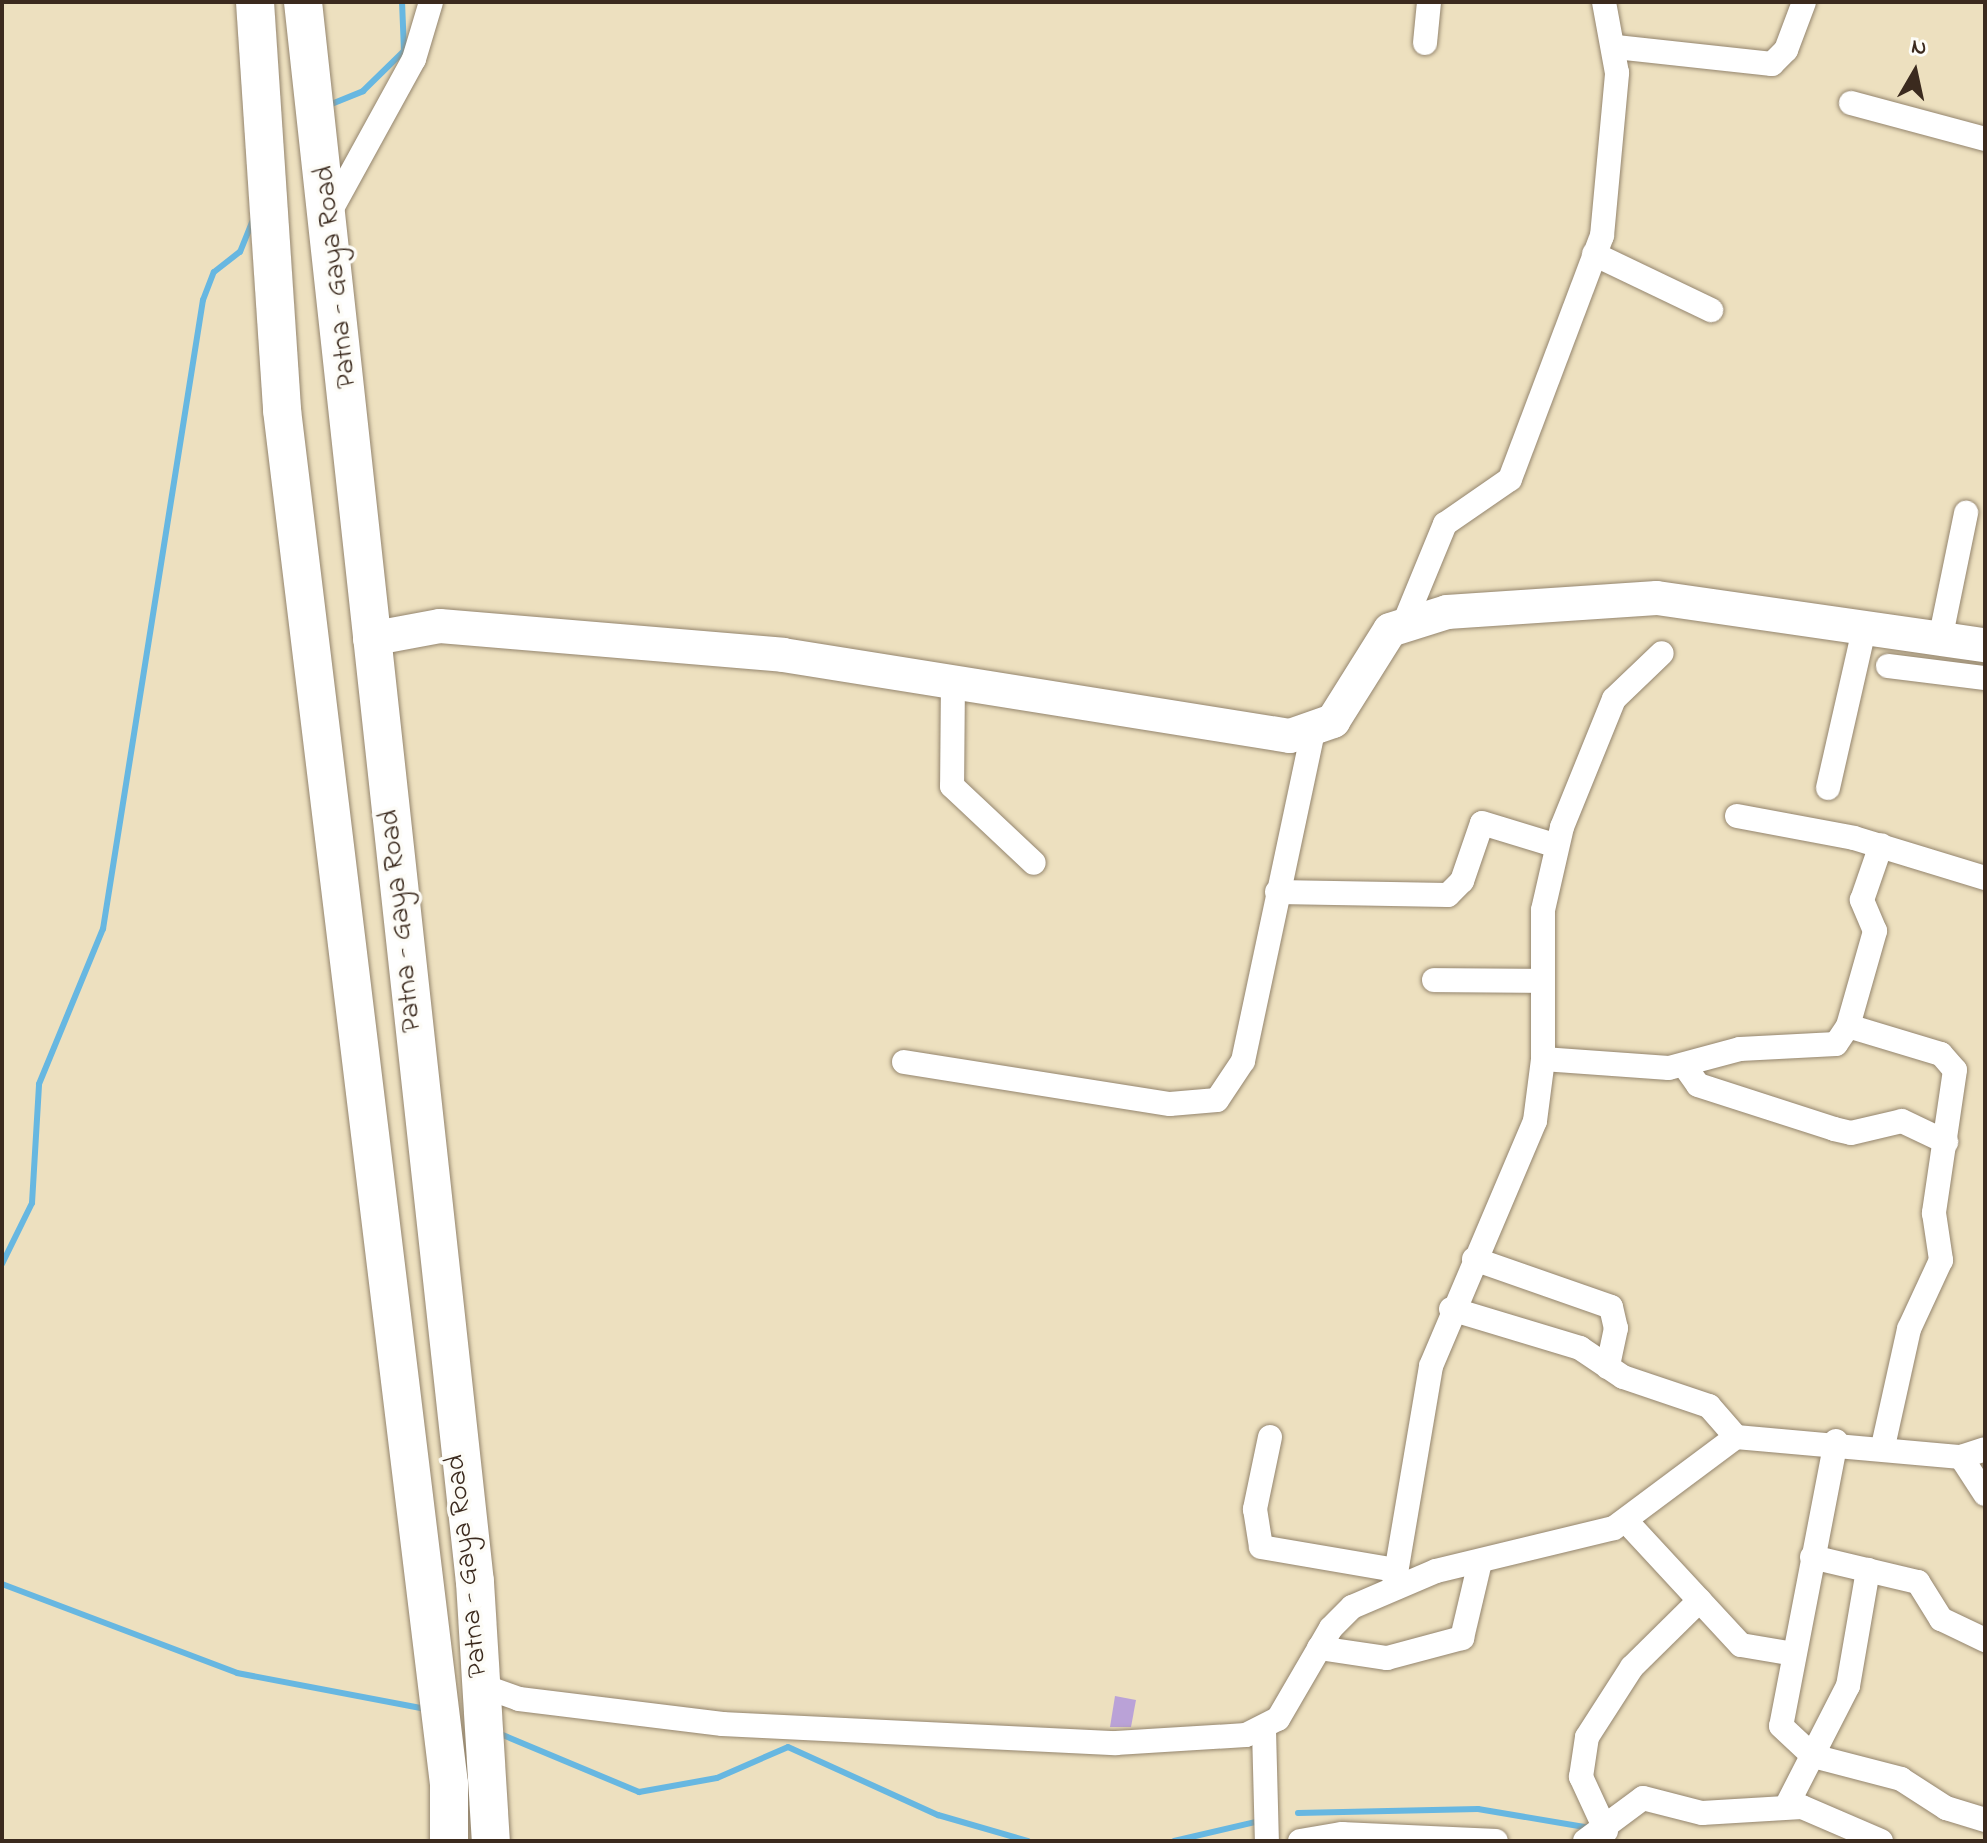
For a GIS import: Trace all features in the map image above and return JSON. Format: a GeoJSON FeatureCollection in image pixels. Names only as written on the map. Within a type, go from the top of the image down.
{"type":"FeatureCollection","features":[{"type":"Feature","properties":{"kind":"main road"},"geometry":{"type":"LineString","coordinates":[[255,2],[282,410],[449,1784],[449,1841]]}},
{"type":"Feature","properties":{"kind":"main road","name":"Patna - Gaya Road"},"geometry":{"type":"LineString","coordinates":[[303,2],[331,210],[370,639],[480,1685],[491,1841]]}},
{"type":"Feature","properties":{"kind":"street"},"geometry":{"type":"LineString","coordinates":[[331,210],[414,59],[431,2]]}},
{"type":"Feature","properties":{"kind":"street"},"geometry":{"type":"LineString","coordinates":[[1425,43],[1429,2]]}},
{"type":"Feature","properties":{"kind":"street"},"geometry":{"type":"LineString","coordinates":[[1405,621],[1445,524],[1510,479],[1594,254],[1613,172],[1616,47],[1604,2]]}},
{"type":"Feature","properties":{"kind":"street"},"geometry":{"type":"LineString","coordinates":[[1616,47],[1772,64],[1786,50],[1804,2]]}},
{"type":"Feature","properties":{"kind":"street"},"geometry":{"type":"LineString","coordinates":[[1851,103],[1985,139]]}},
{"type":"Feature","properties":{"kind":"street"},"geometry":{"type":"LineString","coordinates":[[1594,254],[1711,310]]}},
{"type":"Feature","properties":{"kind":"street"},"geometry":{"type":"LineString","coordinates":[[1940,640],[1966,513]]}},
{"type":"Feature","properties":{"kind":"street"},"geometry":{"type":"LineString","coordinates":[[904,1062],[1170,1104],[1217,1100],[1243,1061],[1313,733],[1339,713],[1383,637],[1405,621],[1629,597],[1985,645]]}},
{"type":"Feature","properties":{"kind":"street"},"geometry":{"type":"LineString","coordinates":[[370,639],[440,626],[783,655],[953,679],[1233,730],[1313,733]]}},
{"type":"Feature","properties":{"kind":"street"},"geometry":{"type":"LineString","coordinates":[[1828,788],[1864,629]]}},
{"type":"Feature","properties":{"kind":"street"},"geometry":{"type":"LineString","coordinates":[[1395,1578],[1423,1395],[1451,1309],[1529,1145],[1543,1059],[1543,910],[1557,846],[1604,717],[1626,683],[1662,653]]}},
{"type":"Feature","properties":{"kind":"street"},"geometry":{"type":"LineString","coordinates":[[1888,666],[1985,678]]}},
{"type":"Feature","properties":{"kind":"street"},"geometry":{"type":"LineString","coordinates":[[953,679],[952,786],[1034,863]]}},
{"type":"Feature","properties":{"kind":"street"},"geometry":{"type":"LineString","coordinates":[[1737,816],[1881,845],[1985,878]]}},
{"type":"Feature","properties":{"kind":"street"},"geometry":{"type":"LineString","coordinates":[[1277,892],[1448,895],[1462,881],[1482,823],[1557,846]]}},
{"type":"Feature","properties":{"kind":"street"},"geometry":{"type":"LineString","coordinates":[[1543,1059],[1684,1065],[1740,1049],[1826,1049],[1848,1026],[1875,931],[1862,900],[1881,845]]}},
{"type":"Feature","properties":{"kind":"street"},"geometry":{"type":"LineString","coordinates":[[1434,980],[1543,981]]}},
{"type":"Feature","properties":{"kind":"street"},"geometry":{"type":"LineString","coordinates":[[1848,1026],[1949,1059],[1956,1086],[1934,1213],[1941,1260],[1909,1329],[1883,1446]]}},
{"type":"Feature","properties":{"kind":"street"},"geometry":{"type":"LineString","coordinates":[[1684,1065],[1698,1085],[1834,1129],[1851,1133],[1902,1121],[1946,1142]]}},
{"type":"Feature","properties":{"kind":"street"},"geometry":{"type":"LineString","coordinates":[[1474,1259],[1611,1307],[1616,1328],[1608,1367]]}},
{"type":"Feature","properties":{"kind":"street"},"geometry":{"type":"LineString","coordinates":[[1451,1309],[1580,1348],[1608,1367],[1722,1412],[1736,1437]]}},
{"type":"Feature","properties":{"kind":"street"},"geometry":{"type":"LineString","coordinates":[[1270,1437],[1255,1509],[1261,1547],[1395,1578]]}},
{"type":"Feature","properties":{"kind":"street"},"geometry":{"type":"LineString","coordinates":[[480,1685],[519,1699],[690,1721],[885,1733],[1116,1743],[1264,1730],[1295,1696],[1319,1648],[1352,1607],[1395,1578],[1560,1546],[1626,1521],[1736,1437],[1836,1441],[1961,1457],[1985,1449]]}},
{"type":"Feature","properties":{"kind":"street"},"geometry":{"type":"LineString","coordinates":[[1836,1441],[1781,1726],[1813,1756],[1901,1779],[1946,1808],[1985,1820]]}},
{"type":"Feature","properties":{"kind":"street"},"geometry":{"type":"LineString","coordinates":[[1961,1457],[1985,1494]]}},
{"type":"Feature","properties":{"kind":"street"},"geometry":{"type":"LineString","coordinates":[[1626,1521],[1741,1645],[1794,1654]]}},
{"type":"Feature","properties":{"kind":"street"},"geometry":{"type":"LineString","coordinates":[[1812,1557],[1923,1585],[1941,1619],[1985,1640]]}},
{"type":"Feature","properties":{"kind":"street"},"geometry":{"type":"LineString","coordinates":[[1319,1648],[1387,1658],[1462,1638],[1480,1562]]}},
{"type":"Feature","properties":{"kind":"street"},"geometry":{"type":"LineString","coordinates":[[1787,1805],[1848,1686],[1868,1570]]}},
{"type":"Feature","properties":{"kind":"street"},"geometry":{"type":"LineString","coordinates":[[1700,1600],[1632,1667],[1587,1737],[1581,1777],[1596,1836],[1643,1798],[1718,1813],[1787,1805],[1829,1815],[1881,1841]]}},
{"type":"Feature","properties":{"kind":"street"},"geometry":{"type":"LineString","coordinates":[[1264,1730],[1267,1841]]}},
{"type":"Feature","properties":{"kind":"street"},"geometry":{"type":"LineString","coordinates":[[1300,1841],[1342,1834],[1496,1841]]}},
{"type":"Feature","properties":{"kind":"building"},"geometry":{"type":"Polygon","coordinates":[[[1115,1696],[1136,1700],[1131,1727],[1110,1727],[1115,1696]]]}},
{"type":"Feature","properties":{"kind":"waterway"},"geometry":{"type":"LineString","coordinates":[[329,105],[363,91],[404,51],[402,2]]}},
{"type":"Feature","properties":{"kind":"waterway"},"geometry":{"type":"LineString","coordinates":[[2,1264],[32,1203],[39,1084],[103,929],[203,300],[214,272],[240,252],[253,219]]}},
{"type":"Feature","properties":{"kind":"waterway"},"geometry":{"type":"LineString","coordinates":[[2,1584],[237,1673],[425,1709]]}},
{"type":"Feature","properties":{"kind":"waterway"},"geometry":{"type":"LineString","coordinates":[[498,1733],[639,1792],[717,1778],[788,1747],[938,1815],[1028,1841]]}},
{"type":"Feature","properties":{"kind":"waterway"},"geometry":{"type":"LineString","coordinates":[[1298,1813],[1478,1809],[1590,1828]]}},
{"type":"Feature","properties":{"kind":"waterway"},"geometry":{"type":"LineString","coordinates":[[1174,1841],[1255,1822]]}}]}
